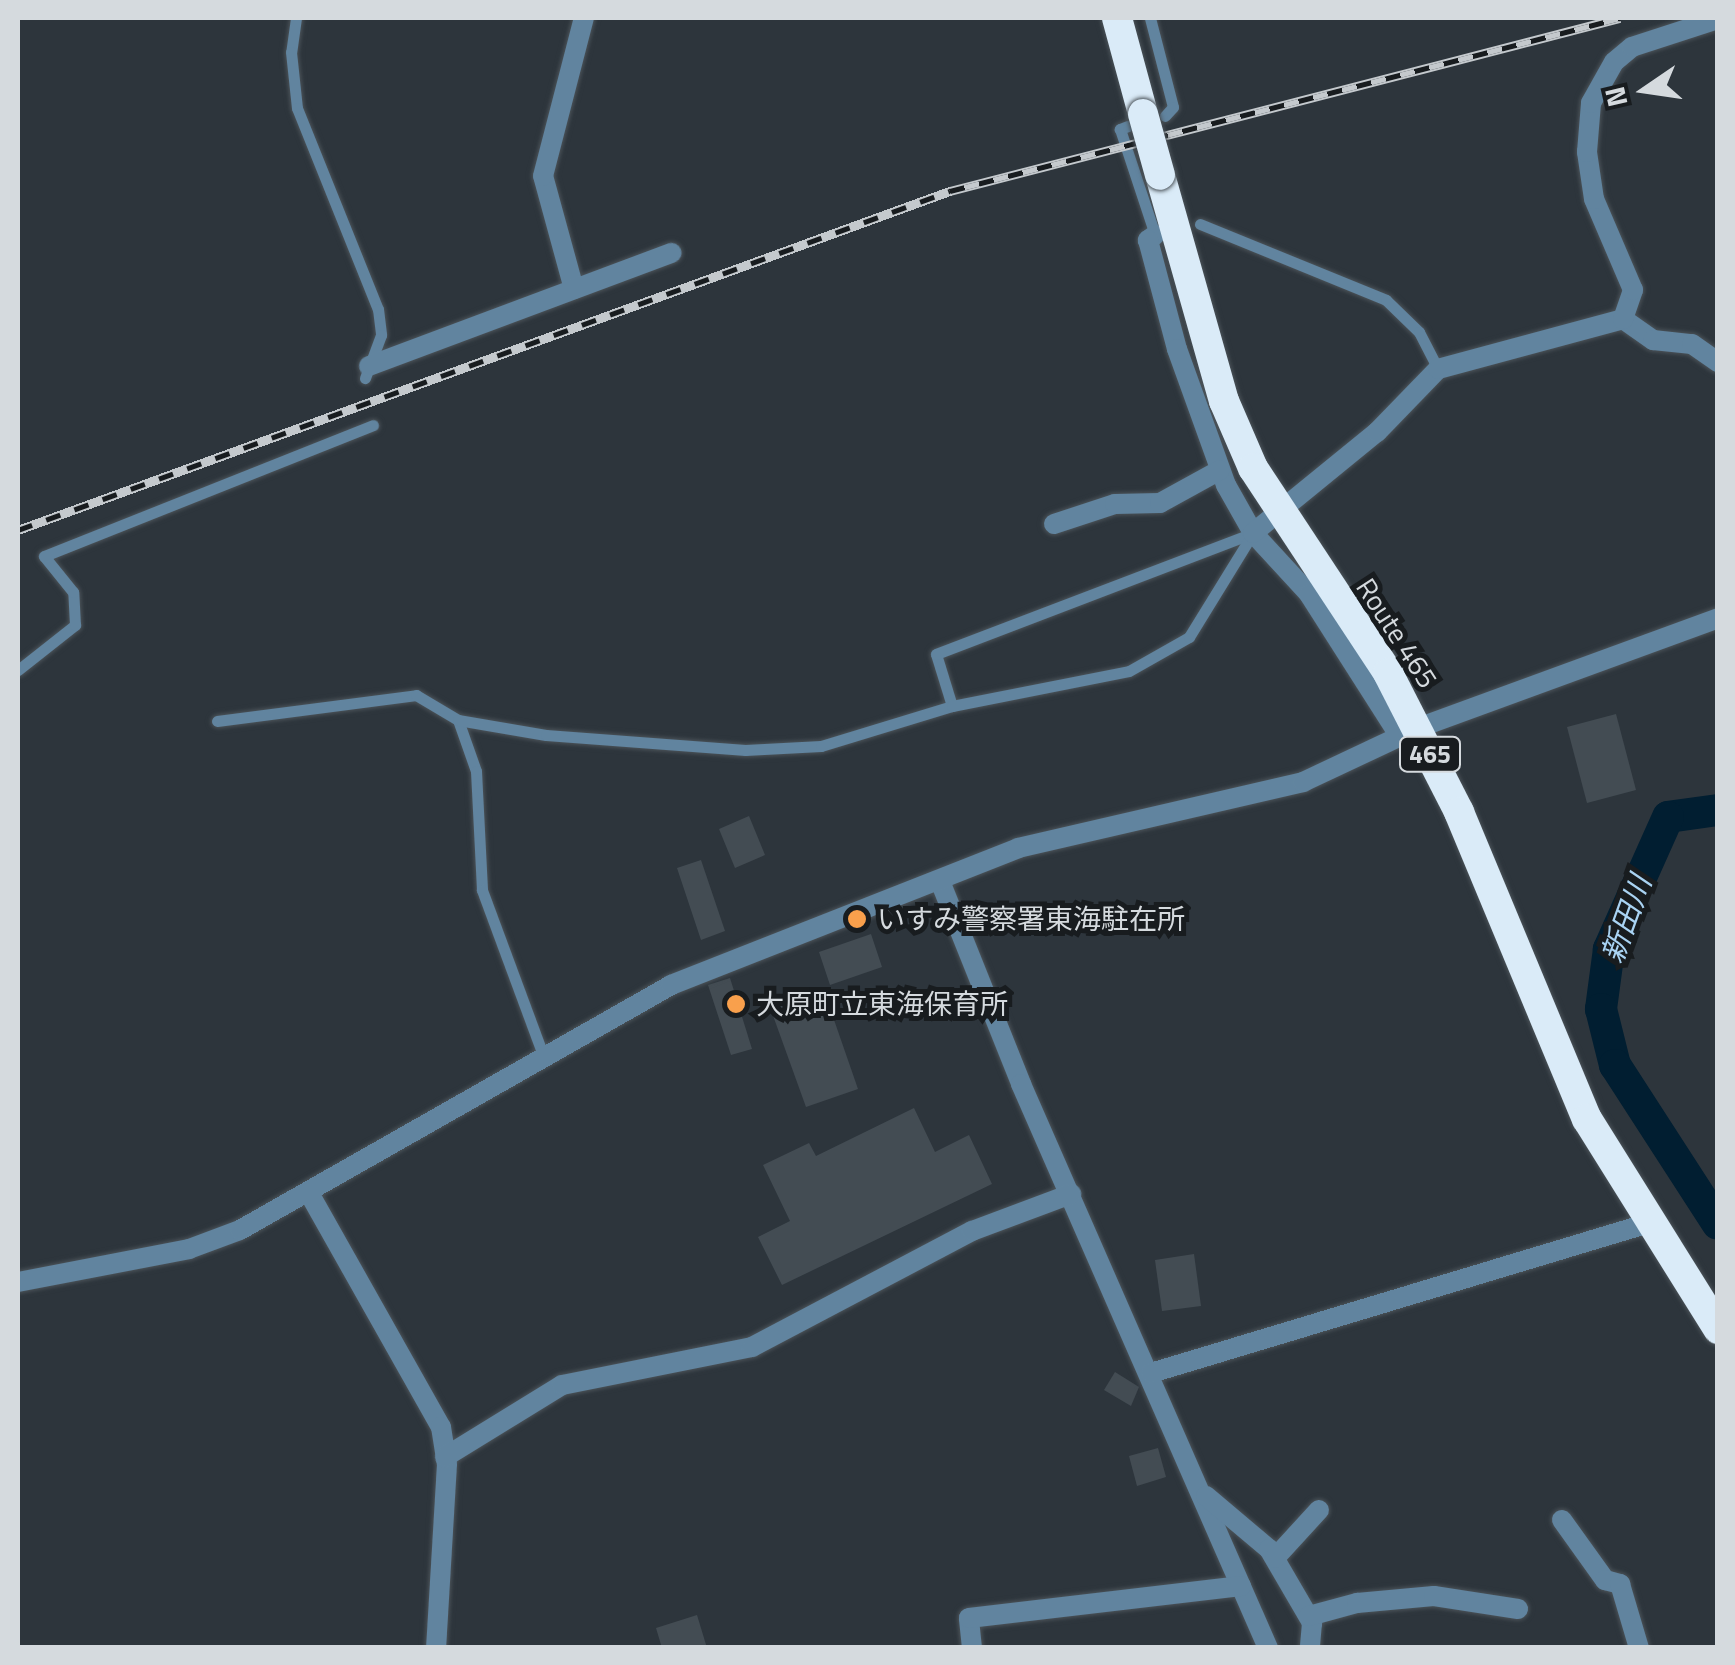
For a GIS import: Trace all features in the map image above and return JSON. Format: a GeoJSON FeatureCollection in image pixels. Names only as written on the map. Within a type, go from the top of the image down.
{"type":"FeatureCollection","features":[{"type":"Feature","properties":{"kind":"highway","name":"465"},"geometry":{"type":"LineString","coordinates":[[1117,18],[1145,119]]}},
{"type":"Feature","properties":{"kind":"highway","name":"Route 465"},"geometry":{"type":"LineString","coordinates":[[1145,119],[1224,401],[1280,515],[1388,673],[1409,733],[1459,812],[1555,1052],[1649,1223],[1718,1329]]}},
{"type":"Feature","properties":{"kind":"street"},"geometry":{"type":"LineString","coordinates":[[574,289],[543,176],[584,18]]}},
{"type":"Feature","properties":{"kind":"street"},"geometry":{"type":"LineString","coordinates":[[1622,319],[1633,290],[1594,200],[1587,152],[1592,102],[1614,62],[1632,47],[1718,19]]}},
{"type":"Feature","properties":{"kind":"street"},"geometry":{"type":"LineString","coordinates":[[1155,235],[1148,240],[1177,348],[1220,470],[1254,533],[1309,594],[1409,733]]}},
{"type":"Feature","properties":{"kind":"street"},"geometry":{"type":"LineString","coordinates":[[367,372],[672,253]]}},
{"type":"Feature","properties":{"kind":"street"},"geometry":{"type":"LineString","coordinates":[[1254,533],[1280,515],[1304,485],[1376,432],[1438,368],[1622,319],[1653,340],[1692,344],[1718,362]]}},
{"type":"Feature","properties":{"kind":"street"},"geometry":{"type":"LineString","coordinates":[[1054,524],[1115,504],[1160,502],[1220,470]]}},
{"type":"Feature","properties":{"kind":"street"},"geometry":{"type":"LineString","coordinates":[[18,1282],[189,1249],[310,1192],[670,985],[1018,848],[1303,782],[1409,733],[1718,618]]}},
{"type":"Feature","properties":{"kind":"street"},"geometry":{"type":"LineString","coordinates":[[940,881],[1268,1648]]}},
{"type":"Feature","properties":{"kind":"street"},"geometry":{"type":"LineString","coordinates":[[310,1192],[440,1427],[446,1457],[436,1648]]}},
{"type":"Feature","properties":{"kind":"street"},"geometry":{"type":"LineString","coordinates":[[446,1457],[562,1386],[752,1348],[972,1231],[1071,1194]]}},
{"type":"Feature","properties":{"kind":"street"},"geometry":{"type":"LineString","coordinates":[[1151,1373],[1649,1223]]}},
{"type":"Feature","properties":{"kind":"street"},"geometry":{"type":"LineString","coordinates":[[1201,1492],[1275,1558],[1309,1616],[1310,1648]]}},
{"type":"Feature","properties":{"kind":"street"},"geometry":{"type":"LineString","coordinates":[[1275,1558],[1319,1510]]}},
{"type":"Feature","properties":{"kind":"street"},"geometry":{"type":"LineString","coordinates":[[1562,1520],[1605,1580],[1620,1584],[1638,1648]]}},
{"type":"Feature","properties":{"kind":"street"},"geometry":{"type":"LineString","coordinates":[[972,1648],[969,1618],[1241,1586]]}},
{"type":"Feature","properties":{"kind":"street"},"geometry":{"type":"LineString","coordinates":[[1309,1616],[1358,1602],[1434,1596],[1518,1608]]}},
{"type":"Feature","properties":{"kind":"lane"},"geometry":{"type":"LineString","coordinates":[[296,18],[291,52],[297,108],[378,309],[381,335],[367,372]]}},
{"type":"Feature","properties":{"kind":"lane"},"geometry":{"type":"LineString","coordinates":[[1150,18],[1172,107],[1120,129],[1155,235]]}},
{"type":"Feature","properties":{"kind":"lane"},"geometry":{"type":"LineString","coordinates":[[1200,224],[1386,300],[1419,332],[1438,368]]}},
{"type":"Feature","properties":{"kind":"lane"},"geometry":{"type":"LineString","coordinates":[[18,670],[75,625],[73,592],[44,556],[372,425]]}},
{"type":"Feature","properties":{"kind":"lane"},"geometry":{"type":"LineString","coordinates":[[952,706],[936,654],[1254,533]]}},
{"type":"Feature","properties":{"kind":"lane"},"geometry":{"type":"LineString","coordinates":[[217,720],[385,695],[416,696],[458,720],[584,740],[745,750],[821,746],[952,706],[1129,672],[1189,637],[1254,533]]}},
{"type":"Feature","properties":{"kind":"lane"},"geometry":{"type":"LineString","coordinates":[[458,720],[476,771],[482,890],[543,1055]]}},
{"type":"Feature","properties":{"kind":"building"},"geometry":{"type":"Polygon","coordinates":[[[1616,714],[1636,790],[1587,803],[1567,727],[1616,714]]]}},
{"type":"Feature","properties":{"kind":"building"},"geometry":{"type":"Polygon","coordinates":[[[749,816],[765,855],[735,868],[719,829],[749,816]]]}},
{"type":"Feature","properties":{"kind":"building"},"geometry":{"type":"Polygon","coordinates":[[[701,860],[725,931],[701,940],[677,868],[701,860]]]}},
{"type":"Feature","properties":{"kind":"building"},"geometry":{"type":"Polygon","coordinates":[[[871,934],[882,967],[830,985],[819,952],[871,934]]]}},
{"type":"Feature","properties":{"kind":"building"},"geometry":{"type":"Polygon","coordinates":[[[730,978],[752,1049],[731,1055],[708,985],[730,978]]]}},
{"type":"Feature","properties":{"kind":"building"},"geometry":{"type":"Polygon","coordinates":[[[824,991],[858,1089],[806,1107],[771,1010],[824,991]]]}},
{"type":"Feature","properties":{"kind":"building"},"geometry":{"type":"Polygon","coordinates":[[[914,1108],[935,1152],[969,1135],[992,1184],[782,1285],[758,1237],[790,1221],[763,1165],[809,1143],[816,1156],[914,1108]]]}},
{"type":"Feature","properties":{"kind":"building"},"geometry":{"type":"Polygon","coordinates":[[[1194,1254],[1201,1306],[1162,1311],[1155,1260],[1194,1254]]]}},
{"type":"Feature","properties":{"kind":"building"},"geometry":{"type":"Polygon","coordinates":[[[1115,1372],[1139,1387],[1131,1406],[1104,1390],[1115,1372]]]}},
{"type":"Feature","properties":{"kind":"building"},"geometry":{"type":"Polygon","coordinates":[[[1158,1448],[1166,1477],[1137,1486],[1129,1456],[1158,1448]]]}},
{"type":"Feature","properties":{"kind":"building"},"geometry":{"type":"Polygon","coordinates":[[[697,1615],[707,1648],[662,1648],[656,1628],[697,1615]]]}},
{"type":"Feature","properties":{"kind":"waterway","name":"新田川"},"geometry":{"type":"LineString","coordinates":[[1718,810],[1668,817],[1609,949],[1601,1009],[1615,1065],[1718,1224]]}},
{"type":"Feature","properties":{"kind":"railway"},"geometry":{"type":"LineString","coordinates":[[18,530],[950,191],[1620,18]]}},
{"type":"Feature","properties":{"kind":"place","name":"いすみ警察署東海駐在所"},"geometry":{"type":"Point","coordinates":[857,919]}},
{"type":"Feature","properties":{"kind":"place","name":"大原町立東海保育所"},"geometry":{"type":"Point","coordinates":[736,1004]}}]}
